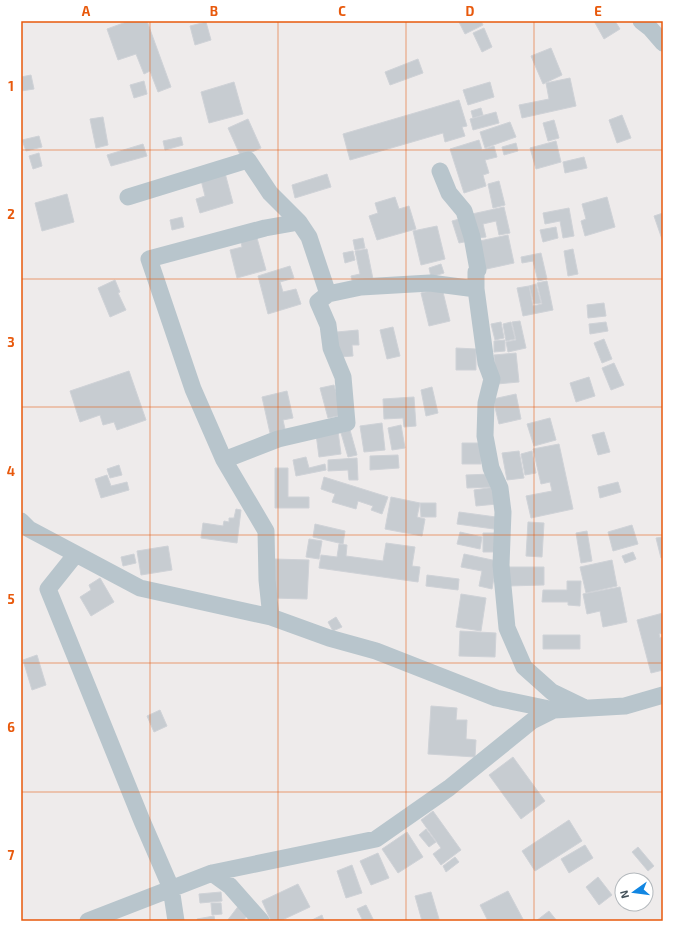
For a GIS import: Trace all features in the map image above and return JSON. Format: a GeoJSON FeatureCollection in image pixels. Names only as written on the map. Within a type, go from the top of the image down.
{"type":"FeatureCollection","features":[{"type":"Feature","properties":{"kind":"street"},"geometry":{"type":"LineString","coordinates":[[640,21],[650,28],[663,43]]}},
{"type":"Feature","properties":{"kind":"street"},"geometry":{"type":"LineString","coordinates":[[128,197],[248,160],[270,193],[299,222],[309,237],[328,294]]}},
{"type":"Feature","properties":{"kind":"street"},"geometry":{"type":"LineString","coordinates":[[440,171],[449,193],[464,211],[472,238],[478,270],[476,272],[476,289],[486,363],[492,379],[486,403],[485,436],[491,468],[500,488],[503,512],[501,565],[507,628],[524,667],[552,692],[585,708]]}},
{"type":"Feature","properties":{"kind":"street"},"geometry":{"type":"LineString","coordinates":[[271,617],[267,580],[266,532],[224,460],[193,389],[149,259],[265,228],[299,222]]}},
{"type":"Feature","properties":{"kind":"street"},"geometry":{"type":"LineString","coordinates":[[224,460],[278,439],[347,423],[343,377],[331,348],[328,325],[318,302],[328,294],[361,287],[430,283],[476,289]]}},
{"type":"Feature","properties":{"kind":"street"},"geometry":{"type":"LineString","coordinates":[[21,520],[29,529],[140,588],[271,617],[330,638],[376,651],[496,698],[554,710],[625,706],[663,695]]}},
{"type":"Feature","properties":{"kind":"street"},"geometry":{"type":"LineString","coordinates":[[76,554],[48,589],[142,822],[171,888],[176,921]]}},
{"type":"Feature","properties":{"kind":"street"},"geometry":{"type":"LineString","coordinates":[[88,921],[212,873],[376,839],[449,788],[532,721],[554,710]]}},
{"type":"Feature","properties":{"kind":"street"},"geometry":{"type":"LineString","coordinates":[[212,873],[230,886],[261,921]]}},
{"type":"Feature","properties":{"kind":"building"},"geometry":{"type":"Polygon","coordinates":[[[129,21],[147,21],[171,87],[158,92],[150,71],[144,74],[136,54],[118,60],[107,29],[129,21]]]}},
{"type":"Feature","properties":{"kind":"building"},"geometry":{"type":"Polygon","coordinates":[[[481,21],[483,25],[465,34],[459,22],[481,21]]]}},
{"type":"Feature","properties":{"kind":"building"},"geometry":{"type":"Polygon","coordinates":[[[594,21],[615,21],[620,29],[604,39],[594,21]]]}},
{"type":"Feature","properties":{"kind":"building"},"geometry":{"type":"Polygon","coordinates":[[[206,22],[211,40],[195,45],[190,26],[206,22]]]}},
{"type":"Feature","properties":{"kind":"building"},"geometry":{"type":"Polygon","coordinates":[[[484,28],[492,47],[482,52],[473,33],[484,28]]]}},
{"type":"Feature","properties":{"kind":"building"},"geometry":{"type":"Polygon","coordinates":[[[551,48],[562,75],[543,84],[531,56],[551,48]]]}},
{"type":"Feature","properties":{"kind":"building"},"geometry":{"type":"Polygon","coordinates":[[[418,59],[423,73],[390,85],[385,72],[418,59]]]}},
{"type":"Feature","properties":{"kind":"building"},"geometry":{"type":"Polygon","coordinates":[[[31,75],[34,89],[21,91],[21,77],[31,75]]]}},
{"type":"Feature","properties":{"kind":"building"},"geometry":{"type":"Polygon","coordinates":[[[570,78],[576,106],[522,118],[519,105],[549,99],[546,83],[570,78]]]}},
{"type":"Feature","properties":{"kind":"building"},"geometry":{"type":"Polygon","coordinates":[[[144,81],[147,94],[134,98],[130,85],[144,81]]]}},
{"type":"Feature","properties":{"kind":"building"},"geometry":{"type":"Polygon","coordinates":[[[234,82],[243,114],[209,123],[201,92],[234,82]]]}},
{"type":"Feature","properties":{"kind":"building"},"geometry":{"type":"Polygon","coordinates":[[[490,82],[494,97],[468,105],[463,90],[490,82]]]}},
{"type":"Feature","properties":{"kind":"building"},"geometry":{"type":"Polygon","coordinates":[[[459,100],[467,126],[462,127],[465,136],[445,142],[443,133],[350,160],[343,134],[459,100]]]}},
{"type":"Feature","properties":{"kind":"building"},"geometry":{"type":"Polygon","coordinates":[[[481,108],[483,115],[473,118],[471,111],[481,108]]]}},
{"type":"Feature","properties":{"kind":"building"},"geometry":{"type":"Polygon","coordinates":[[[496,112],[499,123],[473,130],[470,119],[496,112]]]}},
{"type":"Feature","properties":{"kind":"building"},"geometry":{"type":"Polygon","coordinates":[[[622,115],[631,138],[617,143],[609,120],[622,115]]]}},
{"type":"Feature","properties":{"kind":"building"},"geometry":{"type":"Polygon","coordinates":[[[103,117],[108,145],[96,148],[90,119],[103,117]]]}},
{"type":"Feature","properties":{"kind":"building"},"geometry":{"type":"Polygon","coordinates":[[[248,119],[261,148],[241,157],[228,128],[248,119]]]}},
{"type":"Feature","properties":{"kind":"building"},"geometry":{"type":"Polygon","coordinates":[[[554,120],[559,138],[548,141],[543,123],[554,120]]]}},
{"type":"Feature","properties":{"kind":"building"},"geometry":{"type":"Polygon","coordinates":[[[510,122],[516,137],[485,148],[480,132],[510,122]]]}},
{"type":"Feature","properties":{"kind":"building"},"geometry":{"type":"Polygon","coordinates":[[[39,136],[42,147],[26,151],[22,140],[39,136]]]}},
{"type":"Feature","properties":{"kind":"building"},"geometry":{"type":"Polygon","coordinates":[[[181,137],[183,145],[165,150],[163,141],[181,137]]]}},
{"type":"Feature","properties":{"kind":"building"},"geometry":{"type":"Polygon","coordinates":[[[479,140],[482,150],[494,146],[497,157],[485,160],[489,173],[483,175],[486,186],[464,193],[450,149],[479,140]]]}},
{"type":"Feature","properties":{"kind":"building"},"geometry":{"type":"Polygon","coordinates":[[[556,141],[561,162],[536,169],[530,148],[556,141]]]}},
{"type":"Feature","properties":{"kind":"building"},"geometry":{"type":"Polygon","coordinates":[[[516,143],[518,151],[504,155],[502,147],[516,143]]]}},
{"type":"Feature","properties":{"kind":"building"},"geometry":{"type":"Polygon","coordinates":[[[143,144],[147,156],[111,166],[107,155],[143,144]]]}},
{"type":"Feature","properties":{"kind":"building"},"geometry":{"type":"Polygon","coordinates":[[[39,153],[42,166],[33,169],[29,156],[39,153]]]}},
{"type":"Feature","properties":{"kind":"building"},"geometry":{"type":"Polygon","coordinates":[[[584,157],[587,168],[565,173],[563,162],[584,157]]]}},
{"type":"Feature","properties":{"kind":"building"},"geometry":{"type":"Polygon","coordinates":[[[225,173],[233,203],[200,213],[196,199],[205,196],[201,180],[225,173]]]}},
{"type":"Feature","properties":{"kind":"building"},"geometry":{"type":"Polygon","coordinates":[[[327,174],[331,187],[295,198],[292,185],[327,174]]]}},
{"type":"Feature","properties":{"kind":"building"},"geometry":{"type":"Polygon","coordinates":[[[499,181],[505,205],[493,208],[488,184],[499,181]]]}},
{"type":"Feature","properties":{"kind":"building"},"geometry":{"type":"Polygon","coordinates":[[[67,194],[74,222],[42,231],[35,203],[67,194]]]}},
{"type":"Feature","properties":{"kind":"building"},"geometry":{"type":"Polygon","coordinates":[[[395,197],[399,209],[409,206],[416,229],[377,240],[369,216],[378,213],[375,203],[395,197]]]}},
{"type":"Feature","properties":{"kind":"building"},"geometry":{"type":"Polygon","coordinates":[[[607,197],[615,227],[585,236],[581,221],[586,219],[582,204],[607,197]]]}},
{"type":"Feature","properties":{"kind":"building"},"geometry":{"type":"Polygon","coordinates":[[[504,207],[510,233],[499,235],[496,221],[483,224],[486,237],[477,238],[472,214],[504,207]]]}},
{"type":"Feature","properties":{"kind":"building"},"geometry":{"type":"Polygon","coordinates":[[[569,208],[574,236],[563,238],[560,221],[545,224],[543,213],[569,208]]]}},
{"type":"Feature","properties":{"kind":"building"},"geometry":{"type":"Polygon","coordinates":[[[663,213],[663,242],[654,216],[663,213]]]}},
{"type":"Feature","properties":{"kind":"building"},"geometry":{"type":"Polygon","coordinates":[[[182,217],[184,227],[172,230],[170,220],[182,217]]]}},
{"type":"Feature","properties":{"kind":"building"},"geometry":{"type":"Polygon","coordinates":[[[463,218],[469,241],[459,243],[452,221],[463,218]]]}},
{"type":"Feature","properties":{"kind":"building"},"geometry":{"type":"Polygon","coordinates":[[[437,226],[445,259],[421,265],[413,231],[437,226]]]}},
{"type":"Feature","properties":{"kind":"building"},"geometry":{"type":"Polygon","coordinates":[[[556,227],[558,238],[543,242],[540,230],[556,227]]]}},
{"type":"Feature","properties":{"kind":"building"},"geometry":{"type":"Polygon","coordinates":[[[508,235],[514,263],[482,270],[475,242],[508,235]]]}},
{"type":"Feature","properties":{"kind":"building"},"geometry":{"type":"Polygon","coordinates":[[[257,238],[266,270],[237,278],[230,250],[242,247],[241,242],[257,238]]]}},
{"type":"Feature","properties":{"kind":"building"},"geometry":{"type":"Polygon","coordinates":[[[363,238],[365,248],[355,250],[353,240],[363,238]]]}},
{"type":"Feature","properties":{"kind":"building"},"geometry":{"type":"Polygon","coordinates":[[[367,249],[374,284],[354,288],[351,276],[360,274],[355,251],[367,249]]]}},
{"type":"Feature","properties":{"kind":"building"},"geometry":{"type":"Polygon","coordinates":[[[573,249],[578,274],[568,276],[564,251],[573,249]]]}},
{"type":"Feature","properties":{"kind":"building"},"geometry":{"type":"Polygon","coordinates":[[[353,251],[355,260],[345,263],[343,253],[353,251]]]}},
{"type":"Feature","properties":{"kind":"building"},"geometry":{"type":"Polygon","coordinates":[[[541,253],[547,279],[538,281],[533,261],[522,263],[521,257],[541,253]]]}},
{"type":"Feature","properties":{"kind":"building"},"geometry":{"type":"Polygon","coordinates":[[[441,264],[444,273],[431,277],[429,268],[441,264]]]}},
{"type":"Feature","properties":{"kind":"building"},"geometry":{"type":"Polygon","coordinates":[[[290,266],[294,278],[280,282],[283,292],[296,289],[301,304],[268,314],[258,276],[290,266]]]}},
{"type":"Feature","properties":{"kind":"building"},"geometry":{"type":"Polygon","coordinates":[[[115,280],[120,292],[118,293],[126,310],[110,317],[98,288],[115,280]]]}},
{"type":"Feature","properties":{"kind":"building"},"geometry":{"type":"Polygon","coordinates":[[[547,281],[553,310],[523,316],[517,288],[529,286],[533,306],[542,304],[537,283],[547,281]]]}},
{"type":"Feature","properties":{"kind":"building"},"geometry":{"type":"Polygon","coordinates":[[[536,284],[541,303],[534,304],[529,286],[536,284]]]}},
{"type":"Feature","properties":{"kind":"building"},"geometry":{"type":"Polygon","coordinates":[[[442,288],[450,321],[429,326],[421,293],[442,288]]]}},
{"type":"Feature","properties":{"kind":"building"},"geometry":{"type":"Polygon","coordinates":[[[604,303],[606,316],[588,318],[587,305],[604,303]]]}},
{"type":"Feature","properties":{"kind":"building"},"geometry":{"type":"Polygon","coordinates":[[[520,321],[526,348],[508,352],[506,342],[516,340],[512,322],[520,321]]]}},
{"type":"Feature","properties":{"kind":"building"},"geometry":{"type":"Polygon","coordinates":[[[501,322],[504,338],[495,340],[491,324],[501,322]]]}},
{"type":"Feature","properties":{"kind":"building"},"geometry":{"type":"Polygon","coordinates":[[[511,322],[515,339],[506,341],[503,324],[511,322]]]}},
{"type":"Feature","properties":{"kind":"building"},"geometry":{"type":"Polygon","coordinates":[[[606,322],[608,331],[590,334],[589,324],[606,322]]]}},
{"type":"Feature","properties":{"kind":"building"},"geometry":{"type":"Polygon","coordinates":[[[393,327],[400,356],[387,359],[380,330],[393,327]]]}},
{"type":"Feature","properties":{"kind":"building"},"geometry":{"type":"Polygon","coordinates":[[[358,330],[359,345],[352,345],[353,356],[339,357],[337,332],[358,330]]]}},
{"type":"Feature","properties":{"kind":"building"},"geometry":{"type":"Polygon","coordinates":[[[604,339],[612,359],[602,363],[594,343],[604,339]]]}},
{"type":"Feature","properties":{"kind":"building"},"geometry":{"type":"Polygon","coordinates":[[[505,340],[505,351],[494,352],[494,341],[505,340]]]}},
{"type":"Feature","properties":{"kind":"building"},"geometry":{"type":"Polygon","coordinates":[[[456,348],[476,349],[476,370],[456,370],[456,348]]]}},
{"type":"Feature","properties":{"kind":"building"},"geometry":{"type":"Polygon","coordinates":[[[516,353],[519,382],[497,384],[494,355],[516,353]]]}},
{"type":"Feature","properties":{"kind":"building"},"geometry":{"type":"Polygon","coordinates":[[[614,363],[624,385],[611,390],[602,368],[614,363]]]}},
{"type":"Feature","properties":{"kind":"building"},"geometry":{"type":"Polygon","coordinates":[[[129,371],[146,420],[117,430],[114,422],[103,425],[100,415],[80,422],[70,391],[129,371]]]}},
{"type":"Feature","properties":{"kind":"building"},"geometry":{"type":"Polygon","coordinates":[[[589,377],[595,396],[576,402],[570,383],[589,377]]]}},
{"type":"Feature","properties":{"kind":"building"},"geometry":{"type":"Polygon","coordinates":[[[334,385],[342,415],[328,418],[320,388],[334,385]]]}},
{"type":"Feature","properties":{"kind":"building"},"geometry":{"type":"Polygon","coordinates":[[[432,387],[438,413],[426,416],[421,390],[432,387]]]}},
{"type":"Feature","properties":{"kind":"building"},"geometry":{"type":"Polygon","coordinates":[[[287,391],[293,418],[283,420],[285,429],[270,433],[262,397],[287,391]]]}},
{"type":"Feature","properties":{"kind":"building"},"geometry":{"type":"Polygon","coordinates":[[[516,394],[521,419],[499,424],[493,399],[516,394]]]}},
{"type":"Feature","properties":{"kind":"building"},"geometry":{"type":"Polygon","coordinates":[[[414,397],[416,426],[404,427],[403,418],[384,419],[383,399],[414,397]]]}},
{"type":"Feature","properties":{"kind":"building"},"geometry":{"type":"Polygon","coordinates":[[[550,418],[556,440],[534,446],[527,424],[550,418]]]}},
{"type":"Feature","properties":{"kind":"building"},"geometry":{"type":"Polygon","coordinates":[[[382,423],[385,450],[364,452],[360,426],[382,423]]]}},
{"type":"Feature","properties":{"kind":"building"},"geometry":{"type":"Polygon","coordinates":[[[401,425],[405,448],[392,450],[388,428],[401,425]]]}},
{"type":"Feature","properties":{"kind":"building"},"geometry":{"type":"Polygon","coordinates":[[[350,430],[357,455],[348,457],[341,433],[350,430]]]}},
{"type":"Feature","properties":{"kind":"building"},"geometry":{"type":"Polygon","coordinates":[[[338,431],[341,454],[319,457],[316,434],[338,431]]]}},
{"type":"Feature","properties":{"kind":"building"},"geometry":{"type":"Polygon","coordinates":[[[604,432],[610,452],[598,455],[592,435],[604,432]]]}},
{"type":"Feature","properties":{"kind":"building"},"geometry":{"type":"Polygon","coordinates":[[[462,443],[481,443],[481,464],[462,464],[462,443]]]}},
{"type":"Feature","properties":{"kind":"building"},"geometry":{"type":"Polygon","coordinates":[[[559,444],[573,509],[531,518],[526,496],[552,491],[550,482],[541,484],[533,449],[559,444]]]}},
{"type":"Feature","properties":{"kind":"building"},"geometry":{"type":"Polygon","coordinates":[[[519,451],[524,478],[507,480],[502,453],[519,451]]]}},
{"type":"Feature","properties":{"kind":"building"},"geometry":{"type":"Polygon","coordinates":[[[532,451],[536,473],[525,475],[521,454],[532,451]]]}},
{"type":"Feature","properties":{"kind":"building"},"geometry":{"type":"Polygon","coordinates":[[[398,455],[399,468],[370,470],[370,456],[398,455]]]}},
{"type":"Feature","properties":{"kind":"building"},"geometry":{"type":"Polygon","coordinates":[[[306,457],[309,468],[325,464],[326,470],[296,476],[293,460],[306,457]]]}},
{"type":"Feature","properties":{"kind":"building"},"geometry":{"type":"Polygon","coordinates":[[[357,458],[358,480],[349,480],[348,470],[328,471],[328,460],[357,458]]]}},
{"type":"Feature","properties":{"kind":"building"},"geometry":{"type":"Polygon","coordinates":[[[119,465],[122,475],[110,478],[107,469],[119,465]]]}},
{"type":"Feature","properties":{"kind":"building"},"geometry":{"type":"Polygon","coordinates":[[[275,468],[288,468],[288,497],[309,497],[309,508],[275,508],[275,468]]]}},
{"type":"Feature","properties":{"kind":"building"},"geometry":{"type":"Polygon","coordinates":[[[492,474],[493,487],[467,488],[466,475],[492,474]]]}},
{"type":"Feature","properties":{"kind":"building"},"geometry":{"type":"Polygon","coordinates":[[[107,475],[111,486],[127,482],[129,490],[101,498],[95,479],[107,475]]]}},
{"type":"Feature","properties":{"kind":"building"},"geometry":{"type":"Polygon","coordinates":[[[324,477],[388,497],[382,514],[371,510],[373,506],[358,501],[356,509],[332,502],[335,494],[321,489],[324,477]]]}},
{"type":"Feature","properties":{"kind":"building"},"geometry":{"type":"Polygon","coordinates":[[[618,482],[621,492],[600,498],[598,487],[618,482]]]}},
{"type":"Feature","properties":{"kind":"building"},"geometry":{"type":"Polygon","coordinates":[[[495,487],[497,504],[476,506],[474,490],[495,487]]]}},
{"type":"Feature","properties":{"kind":"building"},"geometry":{"type":"Polygon","coordinates":[[[391,497],[420,503],[417,517],[425,519],[422,536],[385,529],[391,497]]]}},
{"type":"Feature","properties":{"kind":"building"},"geometry":{"type":"Polygon","coordinates":[[[420,503],[436,503],[436,517],[421,517],[420,503]]]}},
{"type":"Feature","properties":{"kind":"building"},"geometry":{"type":"Polygon","coordinates":[[[236,509],[241,510],[237,543],[201,538],[203,523],[223,526],[224,521],[229,522],[229,518],[234,518],[236,509]]]}},
{"type":"Feature","properties":{"kind":"building"},"geometry":{"type":"Polygon","coordinates":[[[459,512],[496,517],[494,529],[457,524],[459,512]]]}},
{"type":"Feature","properties":{"kind":"building"},"geometry":{"type":"Polygon","coordinates":[[[528,522],[544,523],[542,557],[526,556],[528,522]]]}},
{"type":"Feature","properties":{"kind":"building"},"geometry":{"type":"Polygon","coordinates":[[[315,524],[345,531],[343,544],[313,537],[315,524]]]}},
{"type":"Feature","properties":{"kind":"building"},"geometry":{"type":"Polygon","coordinates":[[[632,525],[638,544],[613,551],[608,532],[632,525]]]}},
{"type":"Feature","properties":{"kind":"building"},"geometry":{"type":"Polygon","coordinates":[[[587,531],[592,561],[581,563],[576,533],[587,531]]]}},
{"type":"Feature","properties":{"kind":"building"},"geometry":{"type":"Polygon","coordinates":[[[460,532],[482,537],[480,549],[457,544],[460,532]]]}},
{"type":"Feature","properties":{"kind":"building"},"geometry":{"type":"Polygon","coordinates":[[[483,533],[497,533],[497,552],[483,552],[483,533]]]}},
{"type":"Feature","properties":{"kind":"building"},"geometry":{"type":"Polygon","coordinates":[[[663,537],[663,558],[661,558],[656,538],[663,537]]]}},
{"type":"Feature","properties":{"kind":"building"},"geometry":{"type":"Polygon","coordinates":[[[309,539],[322,541],[319,559],[306,557],[309,539]]]}},
{"type":"Feature","properties":{"kind":"building"},"geometry":{"type":"Polygon","coordinates":[[[386,543],[415,547],[412,566],[420,567],[418,582],[319,568],[321,555],[337,557],[339,544],[347,545],[346,556],[383,561],[386,543]]]}},
{"type":"Feature","properties":{"kind":"building"},"geometry":{"type":"Polygon","coordinates":[[[168,546],[172,570],[141,575],[137,551],[168,546]]]}},
{"type":"Feature","properties":{"kind":"building"},"geometry":{"type":"Polygon","coordinates":[[[633,552],[636,559],[625,563],[622,556],[633,552]]]}},
{"type":"Feature","properties":{"kind":"building"},"geometry":{"type":"Polygon","coordinates":[[[134,554],[136,563],[123,566],[121,557],[134,554]]]}},
{"type":"Feature","properties":{"kind":"building"},"geometry":{"type":"Polygon","coordinates":[[[464,554],[497,561],[492,589],[479,586],[482,571],[461,567],[464,554]]]}},
{"type":"Feature","properties":{"kind":"building"},"geometry":{"type":"Polygon","coordinates":[[[274,559],[309,560],[307,599],[273,598],[274,559]]]}},
{"type":"Feature","properties":{"kind":"building"},"geometry":{"type":"Polygon","coordinates":[[[612,560],[617,586],[586,593],[580,567],[612,560]]]}},
{"type":"Feature","properties":{"kind":"building"},"geometry":{"type":"Polygon","coordinates":[[[508,567],[544,567],[544,585],[508,586],[508,567]]]}},
{"type":"Feature","properties":{"kind":"building"},"geometry":{"type":"Polygon","coordinates":[[[427,575],[459,579],[458,590],[426,586],[427,575]]]}},
{"type":"Feature","properties":{"kind":"building"},"geometry":{"type":"Polygon","coordinates":[[[100,578],[114,602],[91,616],[80,597],[91,590],[89,585],[100,578]]]}},
{"type":"Feature","properties":{"kind":"building"},"geometry":{"type":"Polygon","coordinates":[[[567,581],[581,581],[580,606],[568,605],[568,602],[542,602],[543,590],[567,590],[567,581]]]}},
{"type":"Feature","properties":{"kind":"building"},"geometry":{"type":"Polygon","coordinates":[[[620,587],[627,622],[603,627],[600,611],[587,614],[583,594],[620,587]]]}},
{"type":"Feature","properties":{"kind":"building"},"geometry":{"type":"Polygon","coordinates":[[[461,594],[486,598],[481,631],[456,627],[461,594]]]}},
{"type":"Feature","properties":{"kind":"building"},"geometry":{"type":"Polygon","coordinates":[[[663,613],[663,633],[659,634],[660,638],[663,637],[663,670],[651,673],[637,620],[663,613]]]}},
{"type":"Feature","properties":{"kind":"building"},"geometry":{"type":"Polygon","coordinates":[[[336,617],[342,627],[333,631],[328,622],[336,617]]]}},
{"type":"Feature","properties":{"kind":"building"},"geometry":{"type":"Polygon","coordinates":[[[460,631],[496,633],[495,657],[459,656],[460,631]]]}},
{"type":"Feature","properties":{"kind":"building"},"geometry":{"type":"Polygon","coordinates":[[[543,635],[580,635],[580,649],[543,649],[543,635]]]}},
{"type":"Feature","properties":{"kind":"building"},"geometry":{"type":"Polygon","coordinates":[[[37,655],[46,685],[32,690],[23,660],[37,655]]]}},
{"type":"Feature","properties":{"kind":"building"},"geometry":{"type":"Polygon","coordinates":[[[431,706],[457,708],[456,720],[467,720],[466,739],[476,740],[475,757],[428,754],[431,706]]]}},
{"type":"Feature","properties":{"kind":"building"},"geometry":{"type":"Polygon","coordinates":[[[160,710],[167,726],[154,732],[147,716],[160,710]]]}},
{"type":"Feature","properties":{"kind":"building"},"geometry":{"type":"Polygon","coordinates":[[[513,757],[545,801],[521,819],[489,775],[513,757]]]}},
{"type":"Feature","properties":{"kind":"building"},"geometry":{"type":"Polygon","coordinates":[[[433,811],[461,850],[441,865],[433,854],[441,848],[421,820],[433,811]]]}},
{"type":"Feature","properties":{"kind":"building"},"geometry":{"type":"Polygon","coordinates":[[[569,820],[582,841],[535,871],[522,851],[569,820]]]}},
{"type":"Feature","properties":{"kind":"building"},"geometry":{"type":"Polygon","coordinates":[[[426,829],[436,842],[429,847],[419,835],[426,829]]]}},
{"type":"Feature","properties":{"kind":"building"},"geometry":{"type":"Polygon","coordinates":[[[407,832],[423,857],[398,873],[382,849],[407,832]]]}},
{"type":"Feature","properties":{"kind":"building"},"geometry":{"type":"Polygon","coordinates":[[[585,845],[593,858],[569,873],[561,859],[585,845]]]}},
{"type":"Feature","properties":{"kind":"building"},"geometry":{"type":"Polygon","coordinates":[[[638,847],[654,866],[648,871],[632,852],[638,847]]]}},
{"type":"Feature","properties":{"kind":"building"},"geometry":{"type":"Polygon","coordinates":[[[378,853],[389,878],[371,885],[360,861],[378,853]]]}},
{"type":"Feature","properties":{"kind":"building"},"geometry":{"type":"Polygon","coordinates":[[[455,857],[459,862],[446,872],[443,866],[455,857]]]}},
{"type":"Feature","properties":{"kind":"building"},"geometry":{"type":"Polygon","coordinates":[[[352,865],[362,893],[346,898],[337,871],[352,865]]]}},
{"type":"Feature","properties":{"kind":"building"},"geometry":{"type":"Polygon","coordinates":[[[598,877],[612,895],[599,905],[586,887],[598,877]]]}},
{"type":"Feature","properties":{"kind":"building"},"geometry":{"type":"Polygon","coordinates":[[[298,884],[310,907],[280,921],[271,921],[262,901],[298,884]]]}},
{"type":"Feature","properties":{"kind":"building"},"geometry":{"type":"Polygon","coordinates":[[[508,891],[524,921],[488,921],[480,905],[508,891]]]}},
{"type":"Feature","properties":{"kind":"building"},"geometry":{"type":"Polygon","coordinates":[[[221,892],[222,901],[200,903],[199,894],[221,892]]]}},
{"type":"Feature","properties":{"kind":"building"},"geometry":{"type":"Polygon","coordinates":[[[431,892],[439,919],[422,921],[415,896],[431,892]]]}},
{"type":"Feature","properties":{"kind":"building"},"geometry":{"type":"Polygon","coordinates":[[[211,903],[221,903],[222,914],[212,915],[211,903]]]}},
{"type":"Feature","properties":{"kind":"building"},"geometry":{"type":"Polygon","coordinates":[[[240,904],[250,912],[243,921],[227,921],[240,904]]]}},
{"type":"Feature","properties":{"kind":"building"},"geometry":{"type":"Polygon","coordinates":[[[366,905],[374,921],[363,921],[357,909],[366,905]]]}},
{"type":"Feature","properties":{"kind":"building"},"geometry":{"type":"Polygon","coordinates":[[[549,911],[557,921],[536,921],[549,911]]]}},
{"type":"Feature","properties":{"kind":"building"},"geometry":{"type":"Polygon","coordinates":[[[322,915],[324,921],[310,921],[322,915]]]}},
{"type":"Feature","properties":{"kind":"building"},"geometry":{"type":"Polygon","coordinates":[[[214,916],[215,921],[197,921],[197,919],[214,916]]]}}]}
